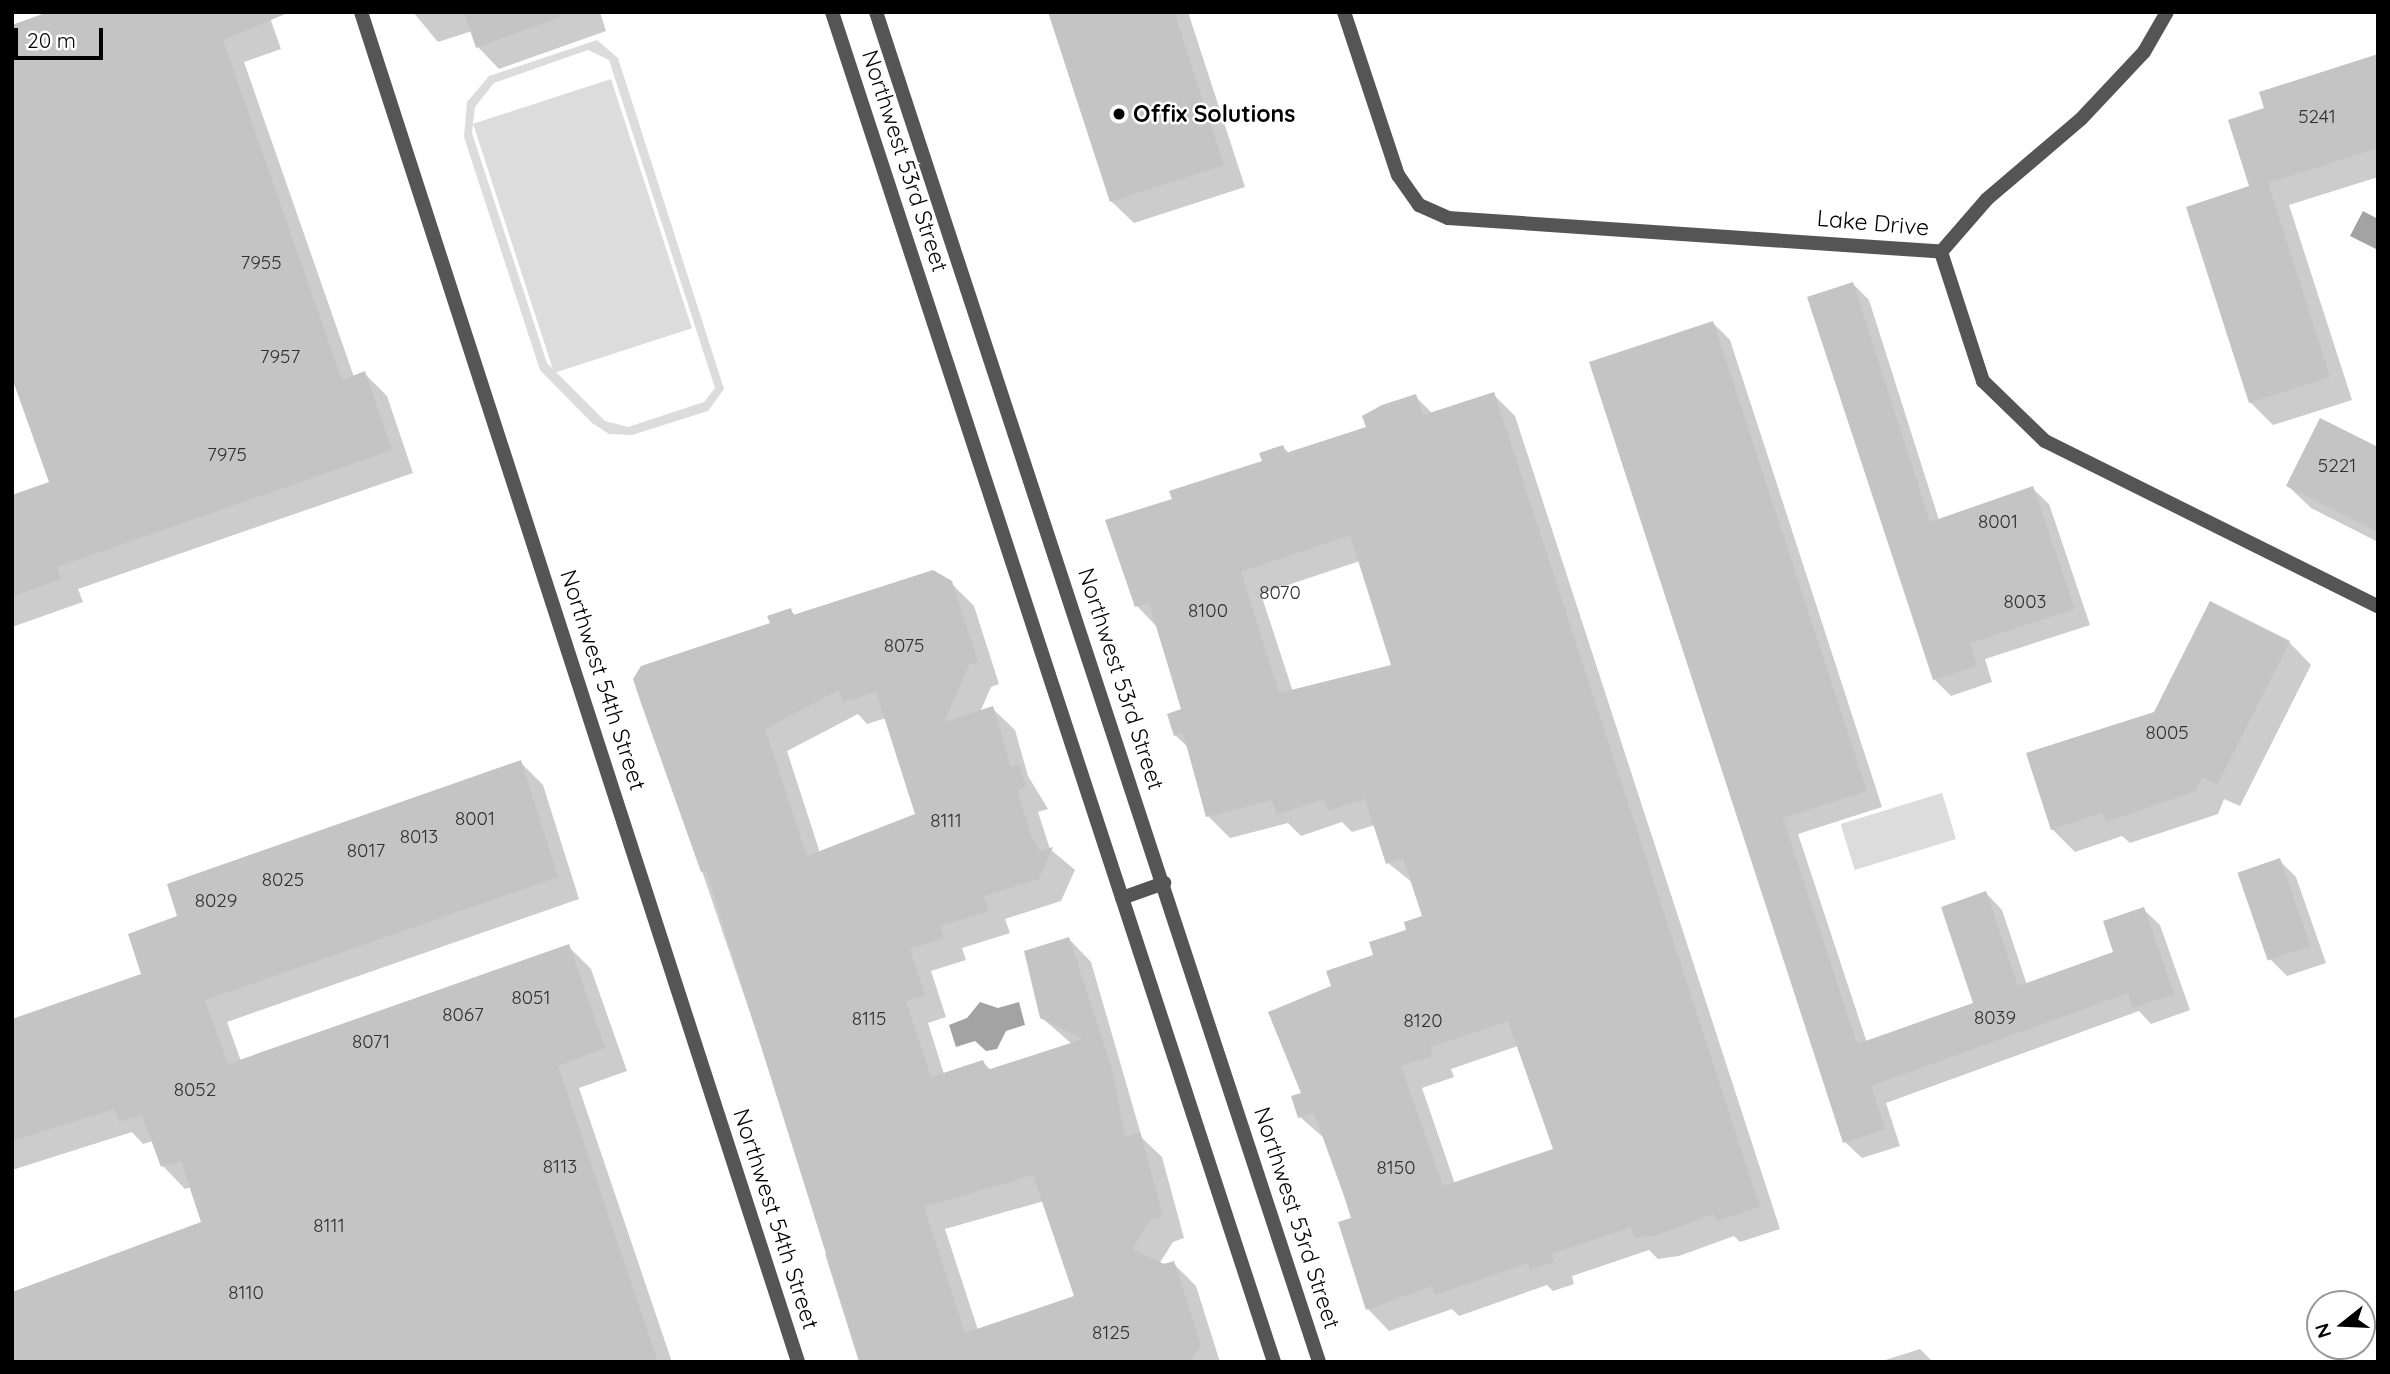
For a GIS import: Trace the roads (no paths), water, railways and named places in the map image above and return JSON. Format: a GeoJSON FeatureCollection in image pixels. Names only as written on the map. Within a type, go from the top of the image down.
{"type":"FeatureCollection","features":[{"type":"Feature","properties":{"kind":"street","name":"Northwest 54th Street"},"geometry":{"type":"LineString","coordinates":[[361,12],[798,1362]]}},
{"type":"Feature","properties":{"kind":"street","name":"Northwest 53rd Street"},"geometry":{"type":"LineString","coordinates":[[832,12],[1274,1362]]}},
{"type":"Feature","properties":{"kind":"street","name":"Northwest 53rd Street"},"geometry":{"type":"LineString","coordinates":[[876,12],[1319,1362]]}},
{"type":"Feature","properties":{"kind":"street","name":"Lake Drive"},"geometry":{"type":"LineString","coordinates":[[1344,12],[1398,175],[1419,205],[1448,218],[1941,252],[1983,381],[2045,441],[2378,606]]}},
{"type":"Feature","properties":{"kind":"street"},"geometry":{"type":"LineString","coordinates":[[1941,252],[1987,199],[2081,119],[2144,52],[2167,12]]}},
{"type":"Feature","properties":{"kind":"street"},"geometry":{"type":"LineString","coordinates":[[1122,898],[1164,883]]}},
{"type":"Feature","properties":{"kind":"place","name":"Offix Solutions"},"geometry":{"type":"Point","coordinates":[1119,114]}}]}
